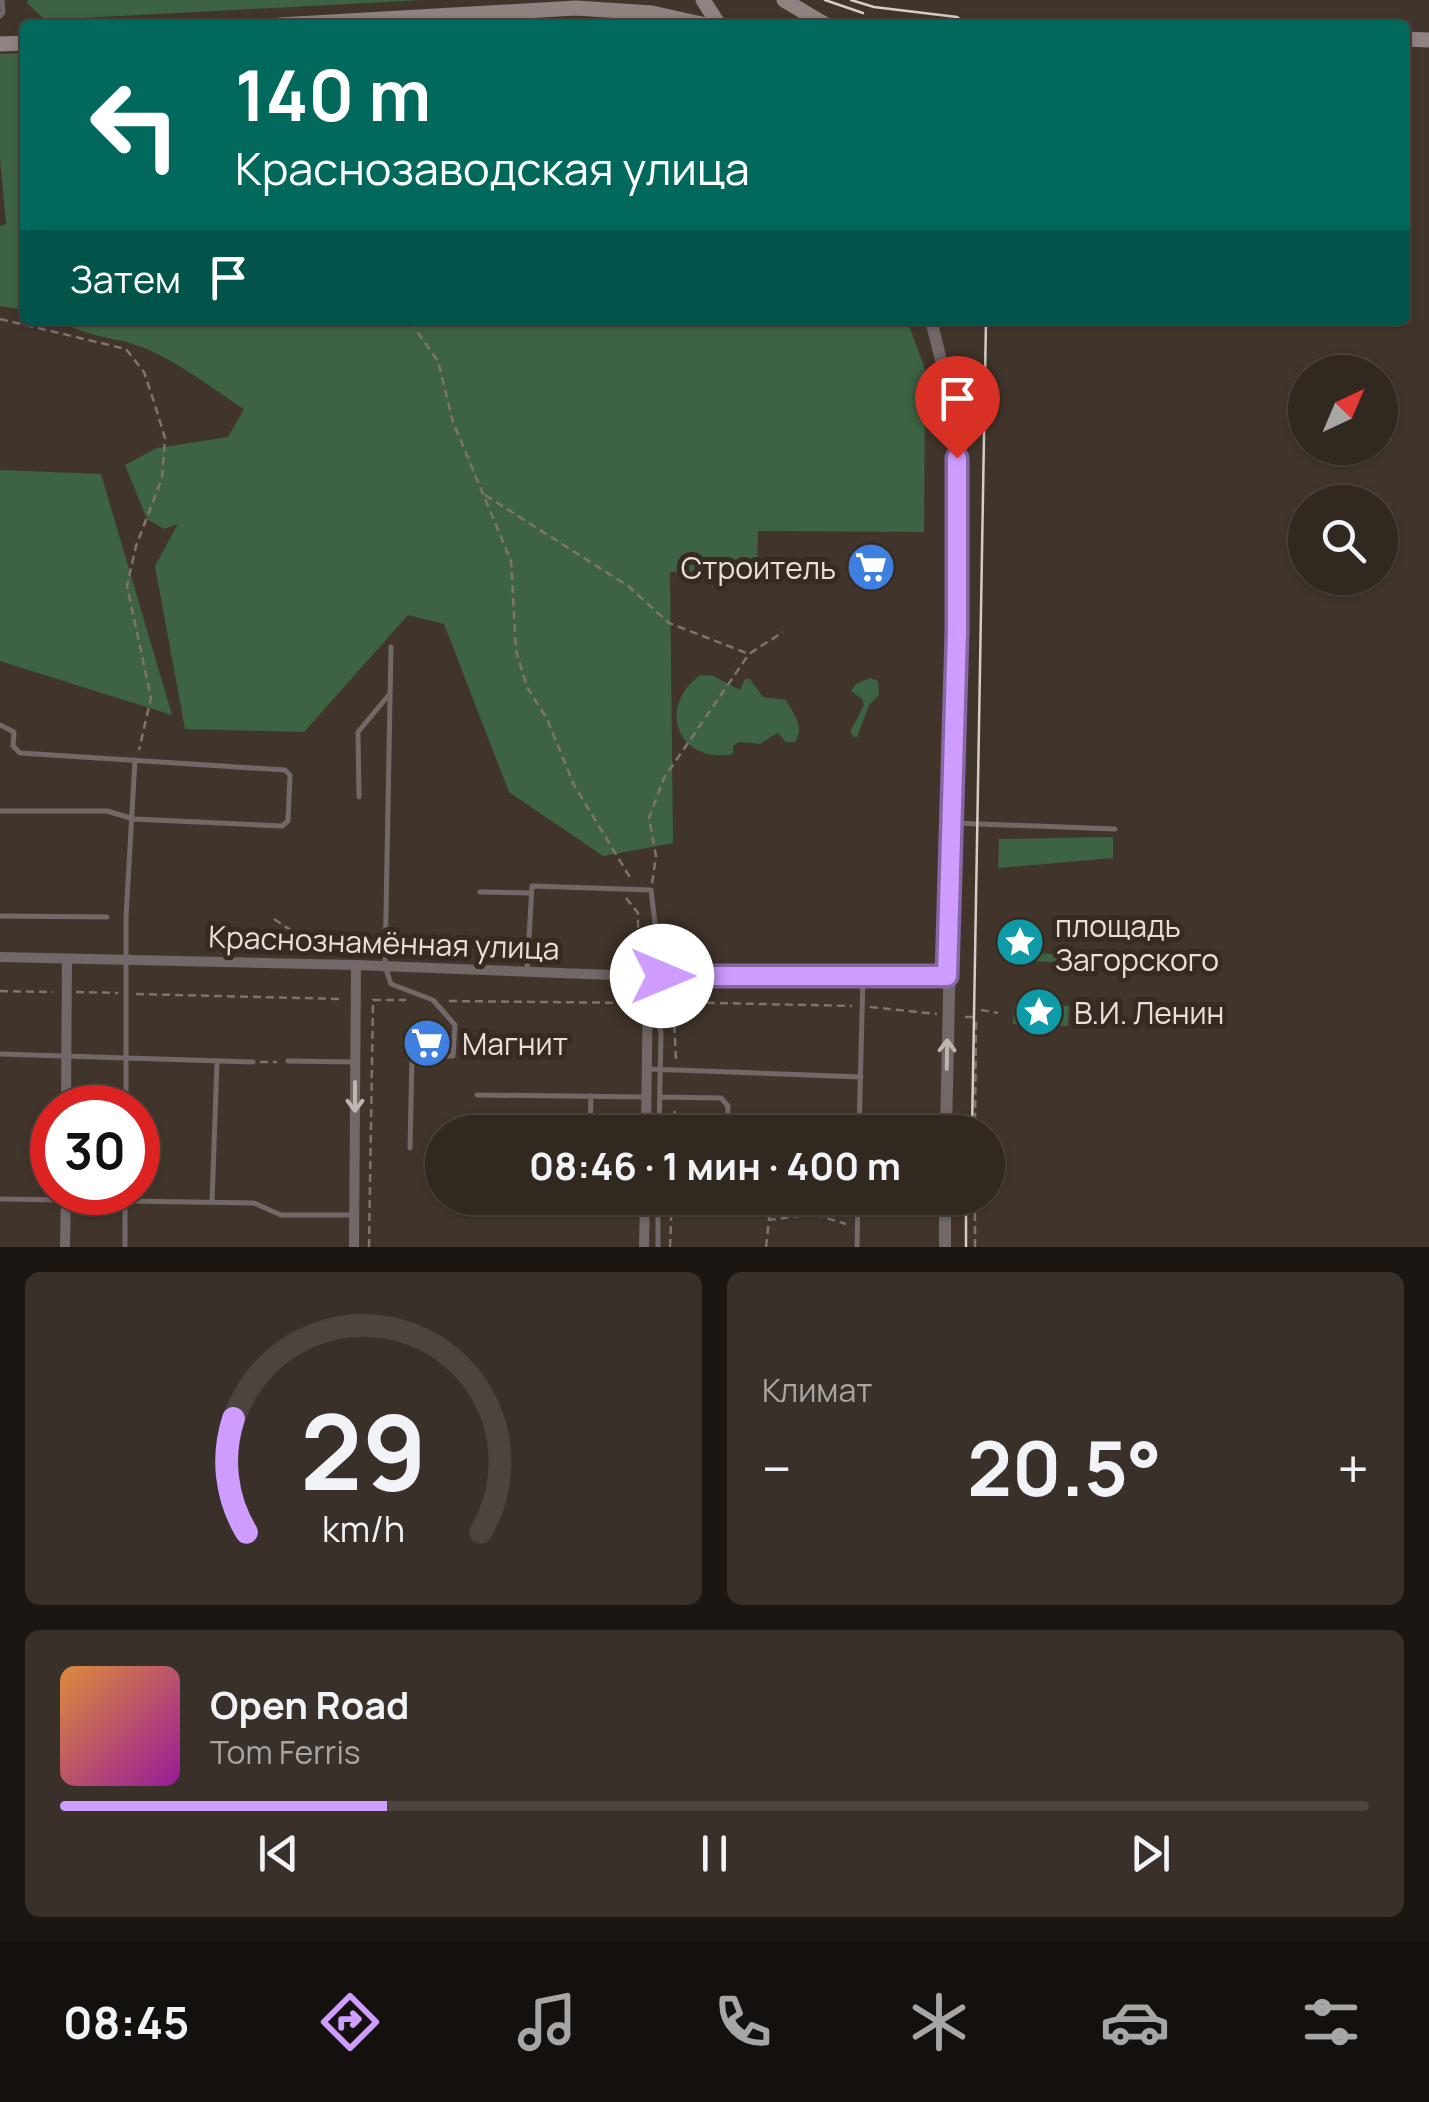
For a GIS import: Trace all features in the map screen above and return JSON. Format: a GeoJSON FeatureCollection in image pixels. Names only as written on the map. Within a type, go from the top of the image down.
{"type":"FeatureCollection","features":[{"type":"Feature","properties":{"kind":"main road"},"geometry":{"type":"LineString","coordinates":[[576,8],[593,0]]}},
{"type":"Feature","properties":{"kind":"main road"},"geometry":{"type":"LineString","coordinates":[[784,0],[818,20]]}},
{"type":"Feature","properties":{"kind":"main road"},"geometry":{"type":"LineString","coordinates":[[366,20],[576,8],[652,13],[684,20]]}},
{"type":"Feature","properties":{"kind":"street"},"geometry":{"type":"LineString","coordinates":[[932,325],[957,424],[957,632],[946,1115]]}},
{"type":"Feature","properties":{"kind":"street","name":"Краснознамённая улица"},"geometry":{"type":"LineString","coordinates":[[0,957],[648,976],[947,976]]}},
{"type":"Feature","properties":{"kind":"street"},"geometry":{"type":"LineString","coordinates":[[66,959],[66,1085]]}},
{"type":"Feature","properties":{"kind":"street"},"geometry":{"type":"LineString","coordinates":[[354,1247],[356,965]]}},
{"type":"Feature","properties":{"kind":"street"},"geometry":{"type":"LineString","coordinates":[[646,1115],[648,976]]}},
{"type":"Feature","properties":{"kind":"street"},"geometry":{"type":"LineString","coordinates":[[65,1247],[66,1215]]}},
{"type":"Feature","properties":{"kind":"street"},"geometry":{"type":"LineString","coordinates":[[644,1247],[645,1215]]}},
{"type":"Feature","properties":{"kind":"street"},"geometry":{"type":"LineString","coordinates":[[945,1247],[946,1215]]}},
{"type":"Feature","properties":{"kind":"lane"},"geometry":{"type":"LineString","coordinates":[[0,16],[2,0]]}},
{"type":"Feature","properties":{"kind":"lane"},"geometry":{"type":"LineString","coordinates":[[391,647],[384,966],[391,984],[433,1000],[454,1025],[453,1056],[412,1056],[410,1148]]}},
{"type":"Feature","properties":{"kind":"lane"},"geometry":{"type":"LineString","coordinates":[[359,797],[358,732],[390,694]]}},
{"type":"Feature","properties":{"kind":"lane"},"geometry":{"type":"LineString","coordinates":[[0,724],[14,732],[13,746],[20,753],[286,770],[290,776],[288,821],[282,826],[134,819],[107,811],[0,810]]}},
{"type":"Feature","properties":{"kind":"lane"},"geometry":{"type":"LineString","coordinates":[[126,1085],[126,959],[136,760]]}},
{"type":"Feature","properties":{"kind":"lane"},"geometry":{"type":"LineString","coordinates":[[952,823],[1115,829]]}},
{"type":"Feature","properties":{"kind":"lane"},"geometry":{"type":"LineString","coordinates":[[527,971],[532,886],[618,888],[651,890],[662,976]]}},
{"type":"Feature","properties":{"kind":"lane"},"geometry":{"type":"LineString","coordinates":[[480,892],[531,893]]}},
{"type":"Feature","properties":{"kind":"lane"},"geometry":{"type":"LineString","coordinates":[[0,916],[107,917]]}},
{"type":"Feature","properties":{"kind":"lane"},"geometry":{"type":"LineString","coordinates":[[648,976],[661,1033],[659,1115]]}},
{"type":"Feature","properties":{"kind":"lane"},"geometry":{"type":"LineString","coordinates":[[860,1115],[863,976]]}},
{"type":"Feature","properties":{"kind":"lane"},"geometry":{"type":"LineString","coordinates":[[0,1054],[253,1062]]}},
{"type":"Feature","properties":{"kind":"lane"},"geometry":{"type":"LineString","coordinates":[[212,1203],[217,1061]]}},
{"type":"Feature","properties":{"kind":"lane"},"geometry":{"type":"LineString","coordinates":[[288,1062],[355,1062]]}},
{"type":"Feature","properties":{"kind":"lane"},"geometry":{"type":"LineString","coordinates":[[646,1068],[860,1077]]}},
{"type":"Feature","properties":{"kind":"lane"},"geometry":{"type":"LineString","coordinates":[[477,1095],[646,1096]]}},
{"type":"Feature","properties":{"kind":"lane"},"geometry":{"type":"LineString","coordinates":[[590,1115],[591,1096]]}},
{"type":"Feature","properties":{"kind":"lane"},"geometry":{"type":"LineString","coordinates":[[660,1097],[721,1098],[728,1106],[728,1115]]}},
{"type":"Feature","properties":{"kind":"lane"},"geometry":{"type":"LineString","coordinates":[[0,1199],[30,1198]]}},
{"type":"Feature","properties":{"kind":"lane"},"geometry":{"type":"LineString","coordinates":[[160,1202],[254,1203],[281,1215],[354,1215]]}},
{"type":"Feature","properties":{"kind":"lane"},"geometry":{"type":"LineString","coordinates":[[125,1247],[126,1215]]}},
{"type":"Feature","properties":{"kind":"lane"},"geometry":{"type":"LineString","coordinates":[[658,1215],[658,1247]]}},
{"type":"Feature","properties":{"kind":"lane"},"geometry":{"type":"LineString","coordinates":[[857,1247],[858,1215]]}},
{"type":"Feature","properties":{"kind":"path"},"geometry":{"type":"LineString","coordinates":[[25,325],[126,349],[144,372],[165,438],[162,478],[136,546],[127,586],[151,698],[136,760]]}},
{"type":"Feature","properties":{"kind":"path"},"geometry":{"type":"LineString","coordinates":[[415,325],[438,362],[453,422],[511,561],[516,651],[526,687],[547,720],[574,785],[636,889]]}},
{"type":"Feature","properties":{"kind":"path"},"geometry":{"type":"LineString","coordinates":[[483,494],[628,586],[669,623],[749,654]]}},
{"type":"Feature","properties":{"kind":"path"},"geometry":{"type":"LineString","coordinates":[[651,890],[656,856],[649,818],[664,778],[749,654],[784,632]]}},
{"type":"Feature","properties":{"kind":"path"},"geometry":{"type":"LineString","coordinates":[[618,888],[638,913],[638,962]]}},
{"type":"Feature","properties":{"kind":"path"},"geometry":{"type":"LineString","coordinates":[[274,919],[307,941],[434,946]]}},
{"type":"Feature","properties":{"kind":"path"},"geometry":{"type":"LineString","coordinates":[[0,990],[346,999]]}},
{"type":"Feature","properties":{"kind":"path"},"geometry":{"type":"LineString","coordinates":[[369,1247],[373,1000],[638,1003]]}},
{"type":"Feature","properties":{"kind":"path"},"geometry":{"type":"LineString","coordinates":[[672,1002],[862,1006],[943,1015]]}},
{"type":"Feature","properties":{"kind":"path"},"geometry":{"type":"LineString","coordinates":[[981,1010],[998,1013]]}},
{"type":"Feature","properties":{"kind":"path"},"geometry":{"type":"LineString","coordinates":[[964,1016],[972,1016],[976,1023],[975,1115]]}},
{"type":"Feature","properties":{"kind":"path"},"geometry":{"type":"LineString","coordinates":[[253,1062],[288,1062]]}},
{"type":"Feature","properties":{"kind":"path"},"geometry":{"type":"LineString","coordinates":[[670,1247],[671,1215]]}},
{"type":"Feature","properties":{"kind":"path"},"geometry":{"type":"LineString","coordinates":[[766,1247],[769,1215]]}},
{"type":"Feature","properties":{"kind":"path"},"geometry":{"type":"LineString","coordinates":[[769,1220],[806,1215]]}},
{"type":"Feature","properties":{"kind":"path"},"geometry":{"type":"LineString","coordinates":[[816,1215],[858,1227]]}},
{"type":"Feature","properties":{"kind":"path"},"geometry":{"type":"LineString","coordinates":[[975,1215],[975,1247]]}},
{"type":"Feature","properties":{"kind":"green space"},"geometry":{"type":"Polygon","coordinates":[[[28,0],[422,0],[45,20],[28,0]]]}},
{"type":"Feature","properties":{"kind":"green space"},"geometry":{"type":"Polygon","coordinates":[[[20,53],[20,309],[0,306],[0,226],[6,224],[0,158],[0,54],[20,53]]]}},
{"type":"Feature","properties":{"kind":"green space"},"geometry":{"type":"Polygon","coordinates":[[[909,325],[925,369],[924,532],[758,531],[757,573],[670,572],[673,843],[603,856],[509,792],[444,624],[408,615],[304,732],[185,729],[155,566],[178,524],[164,529],[147,519],[125,465],[157,448],[228,437],[244,409],[163,357],[131,343],[70,326],[909,325]]]}},
{"type":"Feature","properties":{"kind":"green space"},"geometry":{"type":"Polygon","coordinates":[[[0,470],[101,474],[172,715],[0,661],[0,470]]]}},
{"type":"Feature","properties":{"kind":"green space"},"geometry":{"type":"Polygon","coordinates":[[[700,675],[713,676],[740,690],[745,679],[750,679],[763,697],[786,700],[799,726],[795,742],[786,742],[778,733],[760,744],[739,742],[733,746],[733,754],[698,751],[679,731],[677,717],[687,688],[700,675]]]}},
{"type":"Feature","properties":{"kind":"green space"},"geometry":{"type":"Polygon","coordinates":[[[870,678],[878,681],[879,695],[869,705],[854,737],[850,732],[864,705],[851,691],[870,678]]]}},
{"type":"Feature","properties":{"kind":"green space"},"geometry":{"type":"Polygon","coordinates":[[[1113,837],[1113,858],[998,868],[999,839],[1113,837]]]}},
{"type":"Feature","properties":{"kind":"green space"},"geometry":{"type":"Polygon","coordinates":[[[1021,953],[1085,955],[1085,963],[1021,961],[1021,953]]]}},
{"type":"Feature","properties":{"kind":"green space"},"geometry":{"type":"Polygon","coordinates":[[[1027,998],[1055,998],[1055,1005],[1069,1006],[1068,1026],[1013,1024],[1014,1005],[1027,1005],[1027,998]]]}},
{"type":"Feature","properties":{"kind":"tram line"},"geometry":{"type":"LineString","coordinates":[[825,0],[863,13]]}},
{"type":"Feature","properties":{"kind":"tram line"},"geometry":{"type":"LineString","coordinates":[[851,0],[961,20]]}},
{"type":"Feature","properties":{"kind":"tram line"},"geometry":{"type":"LineString","coordinates":[[972,1115],[986,325]]}},
{"type":"Feature","properties":{"kind":"tram line"},"geometry":{"type":"LineString","coordinates":[[966,1215],[966,1247]]}},
{"type":"Feature","properties":{"kind":"place","name":"Строитель"},"geometry":{"type":"Point","coordinates":[871,567]}},
{"type":"Feature","properties":{"kind":"place","name":"площадь Загорского"},"geometry":{"type":"Point","coordinates":[1020,942]}},
{"type":"Feature","properties":{"kind":"place","name":"В.И. Ленин"},"geometry":{"type":"Point","coordinates":[1039,1012]}},
{"type":"Feature","properties":{"kind":"place","name":"Магнит"},"geometry":{"type":"Point","coordinates":[427,1043]}},
{"type":"Feature","properties":{"kind":"route"},"geometry":{"type":"LineString","coordinates":[[662,976],[947,976],[957,632],[957,458]]}}]}
